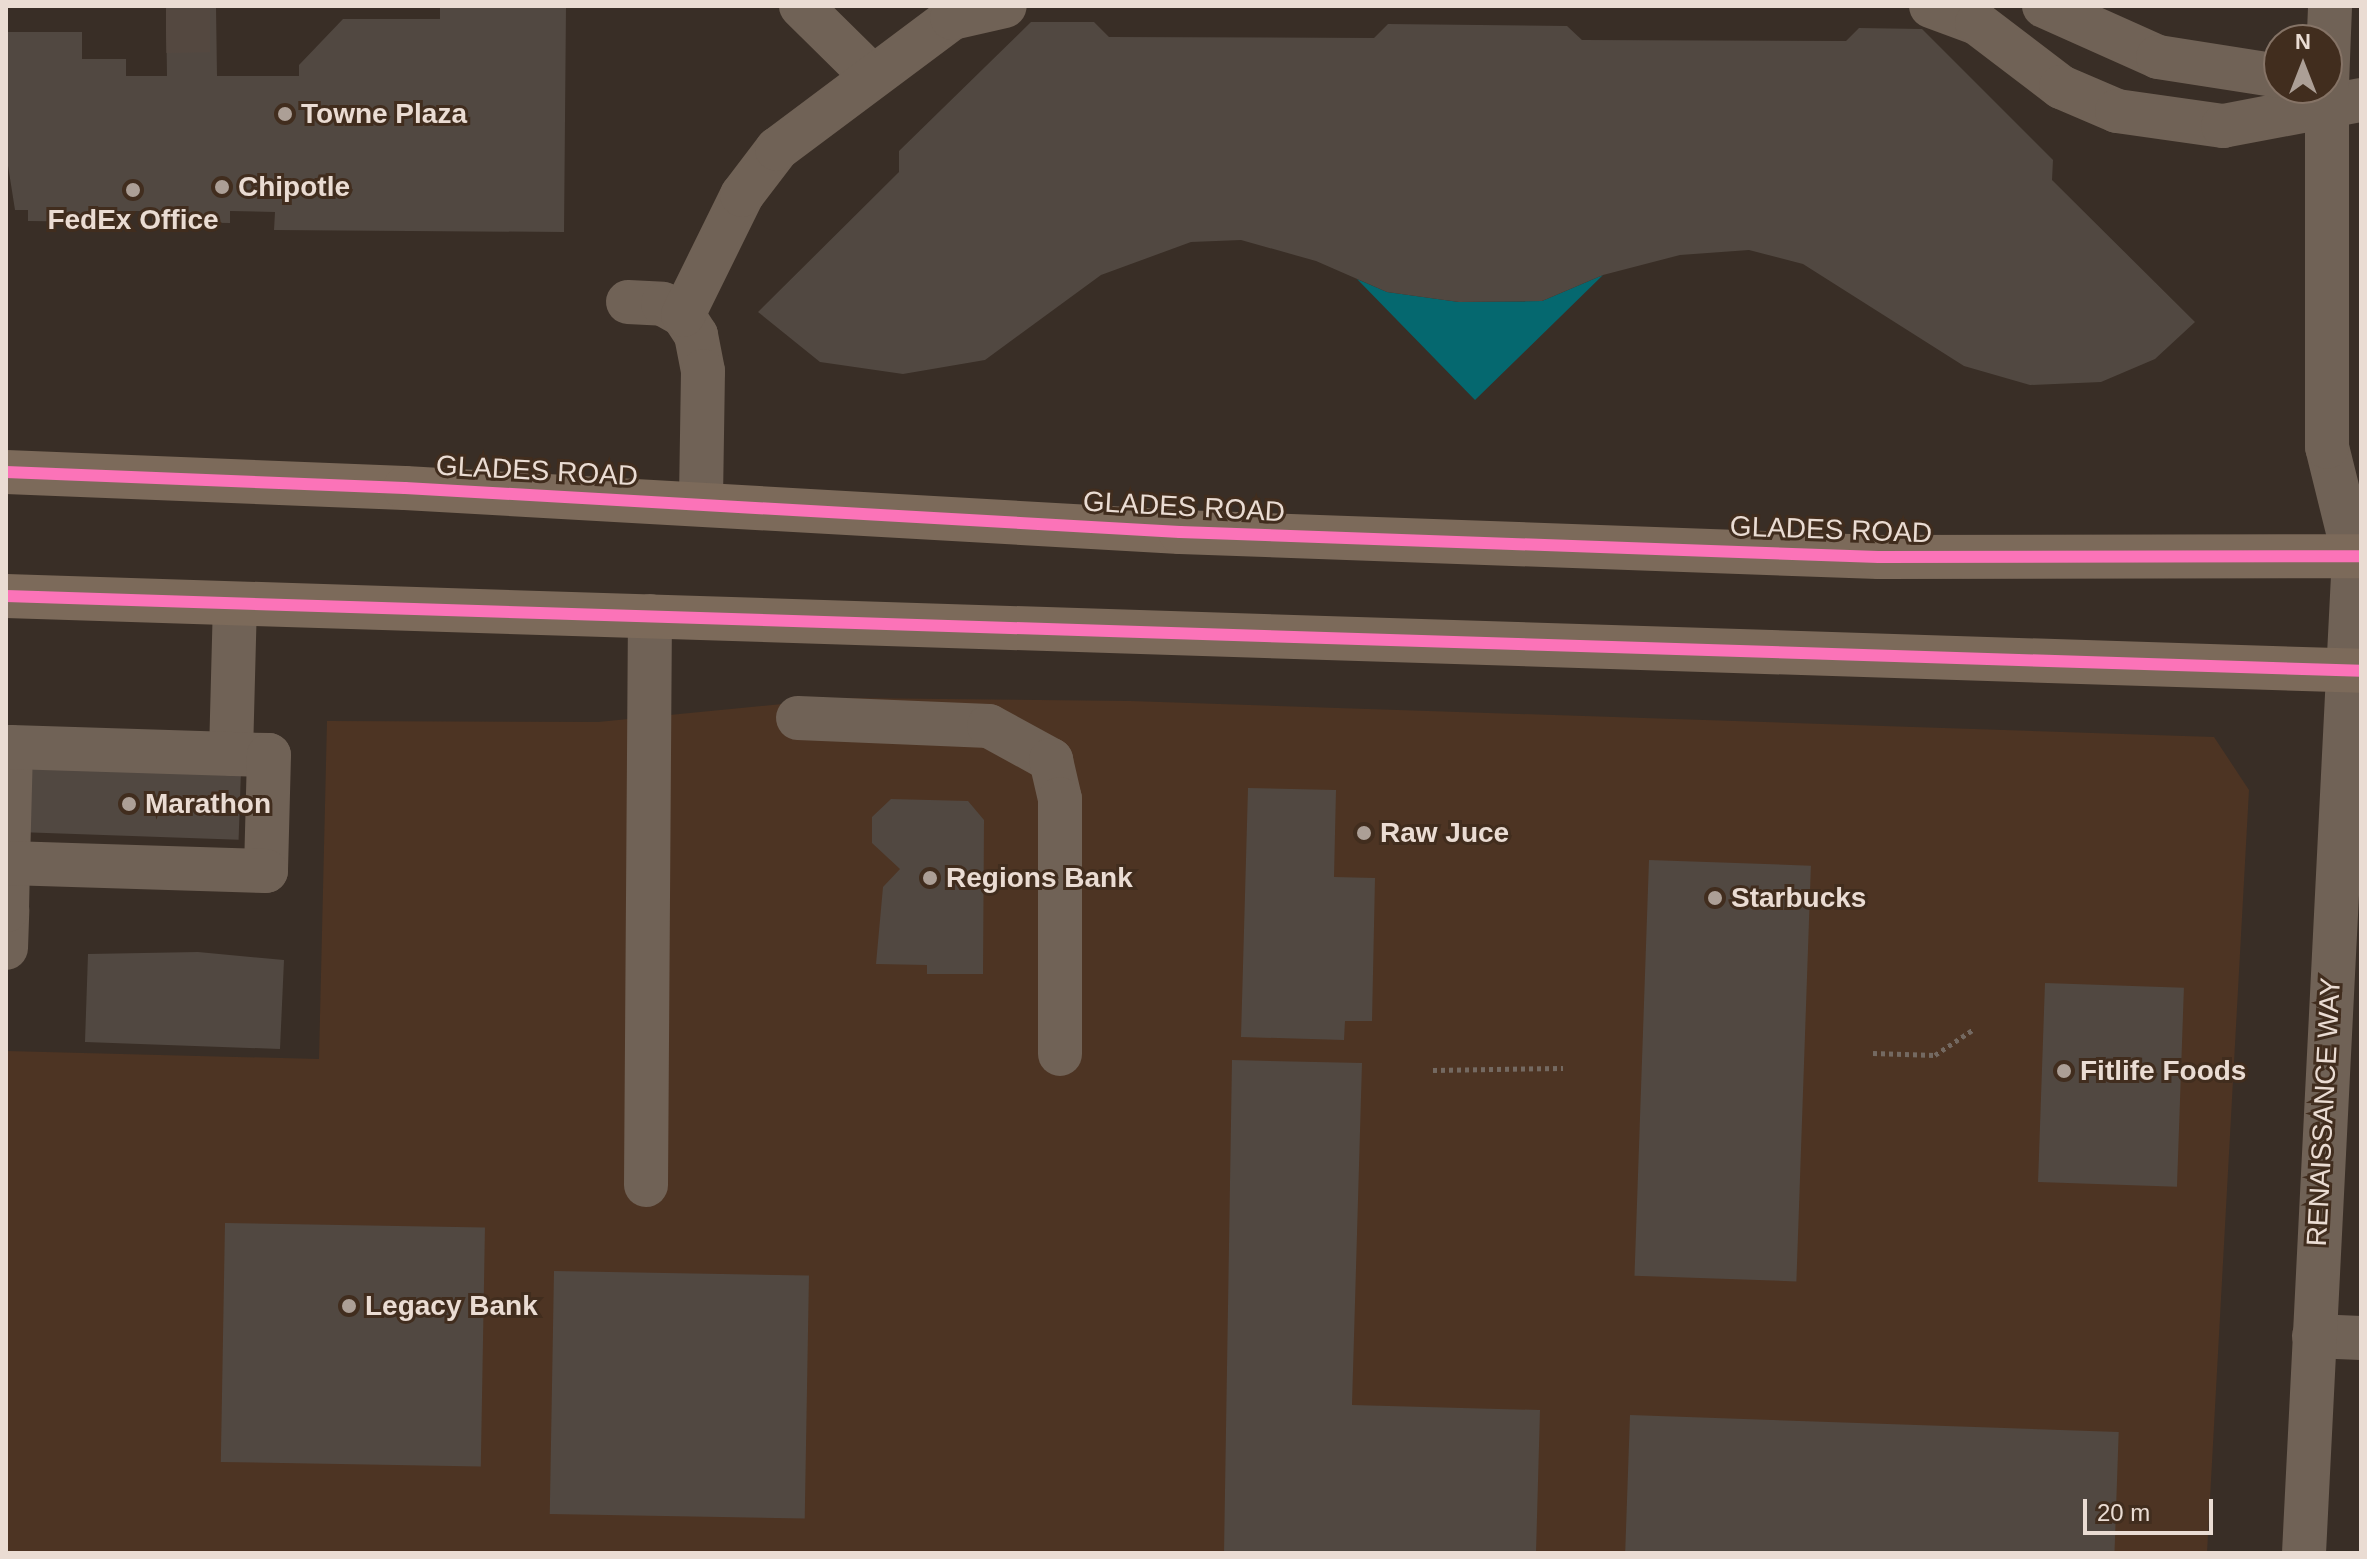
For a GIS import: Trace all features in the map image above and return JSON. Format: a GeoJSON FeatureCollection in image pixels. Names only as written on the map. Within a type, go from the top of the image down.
{"type":"FeatureCollection","features":[{"type":"Feature","properties":{"kind":"main road","name":"GLADES ROAD"},"geometry":{"type":"LineString","coordinates":[[6,472],[701,504],[1180,532],[1879,557],[2359,551]]}},
{"type":"Feature","properties":{"kind":"main road"},"geometry":{"type":"LineString","coordinates":[[6,596],[2354,670]]}},
{"type":"Feature","properties":{"kind":"street"},"geometry":{"type":"LineString","coordinates":[[801,6],[872,76]]}},
{"type":"Feature","properties":{"kind":"street"},"geometry":{"type":"LineString","coordinates":[[683,315],[759,169],[799,129],[952,18],[1005,6]]}},
{"type":"Feature","properties":{"kind":"street"},"geometry":{"type":"LineString","coordinates":[[1931,6],[1977,23],[2061,87],[2117,111],[2223,126],[2300,104]]}},
{"type":"Feature","properties":{"kind":"street"},"geometry":{"type":"LineString","coordinates":[[2044,6],[2158,57],[2263,73]]}},
{"type":"Feature","properties":{"kind":"street","name":"RENAISSANCE WAY"},"geometry":{"type":"LineString","coordinates":[[2304,1553],[2359,551],[2327,447],[2335,104]]}},
{"type":"Feature","properties":{"kind":"street"},"geometry":{"type":"LineString","coordinates":[[628,302],[663,304],[683,315],[696,335],[703,371],[701,504]]}},
{"type":"Feature","properties":{"kind":"street"},"geometry":{"type":"LineString","coordinates":[[231,754],[235,604]]}},
{"type":"Feature","properties":{"kind":"street"},"geometry":{"type":"LineString","coordinates":[[646,1185],[650,616]]}},
{"type":"Feature","properties":{"kind":"street"},"geometry":{"type":"LineString","coordinates":[[798,718],[989,726],[1051,760],[1060,799],[1060,1054]]}},
{"type":"Feature","properties":{"kind":"street"},"geometry":{"type":"LineString","coordinates":[[6,948],[6,910],[11,747],[269,755],[266,871],[8,863]]}},
{"type":"Feature","properties":{"kind":"street"},"geometry":{"type":"LineString","coordinates":[[2314,1336],[2361,1338]]}},
{"type":"Feature","properties":{"kind":"path"},"geometry":{"type":"LineString","coordinates":[[1873,1053],[1935,1055],[1974,1029]]}},
{"type":"Feature","properties":{"kind":"path"},"geometry":{"type":"LineString","coordinates":[[1433,1070],[1563,1068]]}},
{"type":"Feature","properties":{"kind":"shaded area"},"geometry":{"type":"Polygon","coordinates":[[[844,698],[1130,701],[2214,737],[2249,790],[2207,1553],[6,1553],[6,1051],[319,1059],[327,721],[598,722],[844,698]]]}},
{"type":"Feature","properties":{"kind":"water"},"geometry":{"type":"Polygon","coordinates":[[[1603,275],[1475,400],[1357,279],[1387,292],[1459,302],[1542,301],[1603,275]]]}},
{"type":"Feature","properties":{"kind":"building","name":"Towne Plaza"},"geometry":{"type":"Polygon","coordinates":[[[166,6],[216,6],[217,76],[299,76],[299,65],[343,19],[440,19],[440,6],[566,6],[564,232],[274,230],[275,212],[230,211],[230,223],[152,222],[152,211],[111,211],[111,222],[28,221],[28,210],[15,210],[6,153],[6,32],[82,32],[82,59],[126,59],[126,76],[167,76],[166,6]]]}},
{"type":"Feature","properties":{"kind":"building"},"geometry":{"type":"Polygon","coordinates":[[[1031,22],[1094,22],[1109,37],[1374,38],[1388,24],[1567,26],[1582,40],[1846,41],[1859,28],[1922,29],[2053,160],[2052,180],[2195,322],[2155,359],[2101,382],[2030,385],[1964,366],[1803,264],[1749,250],[1680,255],[1603,275],[1542,301],[1459,302],[1387,292],[1316,261],[1241,240],[1191,242],[1101,275],[985,360],[903,374],[820,362],[758,312],[899,172],[899,151],[1031,22]]]}},
{"type":"Feature","properties":{"kind":"building","name":"Marathon"},"geometry":{"type":"Polygon","coordinates":[[[20,767],[241,775],[239,840],[18,832],[20,767]]]}},
{"type":"Feature","properties":{"kind":"building"},"geometry":{"type":"Polygon","coordinates":[[[1248,788],[1336,790],[1334,877],[1375,878],[1372,1021],[1345,1021],[1344,1040],[1241,1037],[1248,788]]]}},
{"type":"Feature","properties":{"kind":"building"},"geometry":{"type":"Polygon","coordinates":[[[891,799],[968,801],[984,820],[983,974],[927,974],[927,965],[876,964],[883,887],[900,869],[872,843],[872,817],[891,799]]]}},
{"type":"Feature","properties":{"kind":"building"},"geometry":{"type":"Polygon","coordinates":[[[1649,860],[1811,866],[1796,1281],[1634,1276],[1649,860]]]}},
{"type":"Feature","properties":{"kind":"building"},"geometry":{"type":"Polygon","coordinates":[[[198,952],[284,960],[280,1049],[85,1042],[88,954],[198,952]]]}},
{"type":"Feature","properties":{"kind":"building"},"geometry":{"type":"Polygon","coordinates":[[[2045,983],[2184,988],[2177,1187],[2038,1182],[2045,983]]]}},
{"type":"Feature","properties":{"kind":"building"},"geometry":{"type":"Polygon","coordinates":[[[1232,1060],[1362,1063],[1352,1405],[1540,1410],[1536,1553],[1224,1553],[1232,1060]]]}},
{"type":"Feature","properties":{"kind":"building"},"geometry":{"type":"Polygon","coordinates":[[[225,1223],[485,1228],[481,1467],[221,1462],[225,1223]]]}},
{"type":"Feature","properties":{"kind":"building"},"geometry":{"type":"Polygon","coordinates":[[[554,1271],[809,1275],[805,1518],[550,1514],[554,1271]]]}},
{"type":"Feature","properties":{"kind":"building"},"geometry":{"type":"Polygon","coordinates":[[[1630,1415],[2119,1432],[2114,1553],[1625,1553],[1630,1415]]]}},
{"type":"Feature","properties":{"kind":"tunnel"},"geometry":{"type":"LineString","coordinates":[[166,31],[217,30]]}},
{"type":"Feature","properties":{"kind":"cycle path"},"geometry":{"type":"LineString","coordinates":[[6,472],[405,488],[1180,532],[1879,557],[2361,556]]}},
{"type":"Feature","properties":{"kind":"cycle path"},"geometry":{"type":"LineString","coordinates":[[6,596],[2361,671]]}},
{"type":"Feature","properties":{"kind":"place","name":"Towne Plaza"},"geometry":{"type":"Point","coordinates":[285,114]}},
{"type":"Feature","properties":{"kind":"place","name":"Chipotle"},"geometry":{"type":"Point","coordinates":[222,187]}},
{"type":"Feature","properties":{"kind":"place","name":"FedEx Office"},"geometry":{"type":"Point","coordinates":[133,190]}},
{"type":"Feature","properties":{"kind":"place","name":"Marathon"},"geometry":{"type":"Point","coordinates":[129,804]}},
{"type":"Feature","properties":{"kind":"place","name":"Raw Juce"},"geometry":{"type":"Point","coordinates":[1364,833]}},
{"type":"Feature","properties":{"kind":"place","name":"Regions Bank"},"geometry":{"type":"Point","coordinates":[930,878]}},
{"type":"Feature","properties":{"kind":"place","name":"Starbucks"},"geometry":{"type":"Point","coordinates":[1715,898]}},
{"type":"Feature","properties":{"kind":"place","name":"Fitlife Foods"},"geometry":{"type":"Point","coordinates":[2064,1071]}},
{"type":"Feature","properties":{"kind":"place","name":"Legacy Bank"},"geometry":{"type":"Point","coordinates":[349,1306]}}]}
